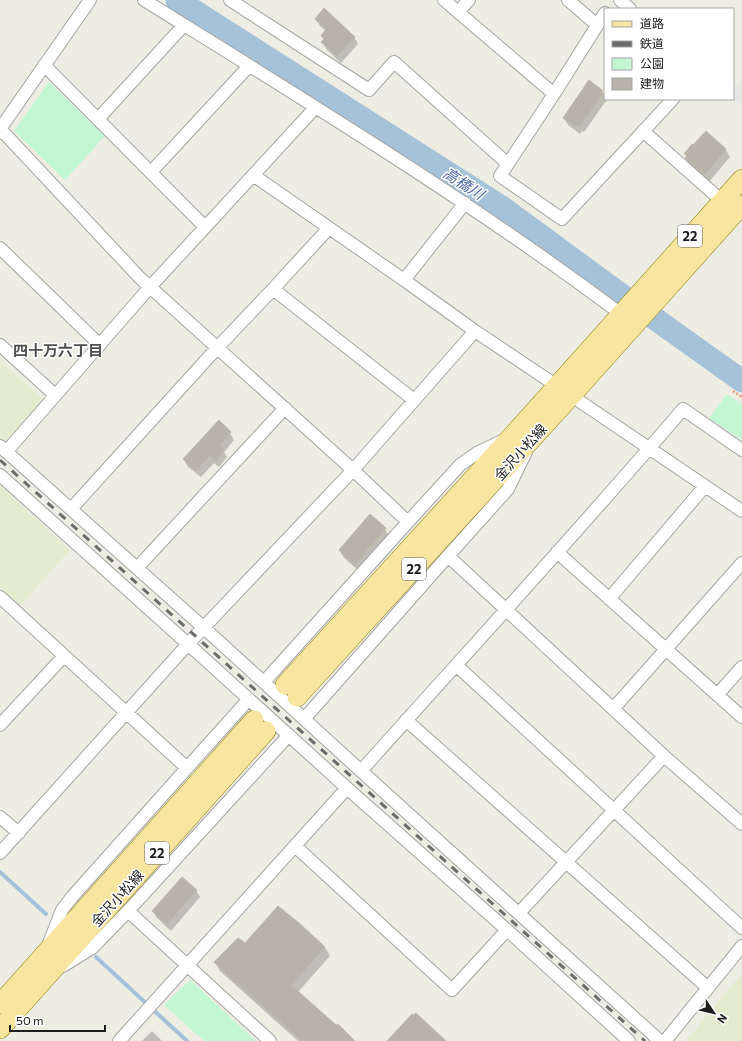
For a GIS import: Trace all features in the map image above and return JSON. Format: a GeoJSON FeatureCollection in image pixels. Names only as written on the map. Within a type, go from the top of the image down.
{"type":"FeatureCollection","features":[{"type":"Feature","properties":{"kind":"main road","name":"22"},"geometry":{"type":"LineString","coordinates":[[627,316],[646,300],[735,209],[742,179]]}},
{"type":"Feature","properties":{"kind":"main road","name":"金沢小松線"},"geometry":{"type":"LineString","coordinates":[[564,391],[512,436],[291,691],[531,441],[564,391],[627,316]]}},
{"type":"Feature","properties":{"kind":"main road","name":"金沢小松線"},"geometry":{"type":"LineString","coordinates":[[0,1029],[48,976],[260,726],[1,1002]]}},
{"type":"Feature","properties":{"kind":"street"},"geometry":{"type":"LineString","coordinates":[[90,0],[0,130],[140,278],[285,408],[408,522]]}},
{"type":"Feature","properties":{"kind":"street"},"geometry":{"type":"LineString","coordinates":[[144,0],[465,203],[627,316]]}},
{"type":"Feature","properties":{"kind":"street"},"geometry":{"type":"LineString","coordinates":[[230,0],[370,90],[394,62],[508,164]]}},
{"type":"Feature","properties":{"kind":"street"},"geometry":{"type":"LineString","coordinates":[[444,0],[554,94]]}},
{"type":"Feature","properties":{"kind":"street"},"geometry":{"type":"LineString","coordinates":[[458,12],[469,0]]}},
{"type":"Feature","properties":{"kind":"street"},"geometry":{"type":"LineString","coordinates":[[568,0],[597,25]]}},
{"type":"Feature","properties":{"kind":"street"},"geometry":{"type":"LineString","coordinates":[[620,0],[629,8]]}},
{"type":"Feature","properties":{"kind":"street"},"geometry":{"type":"LineString","coordinates":[[604,14],[500,176],[562,219],[672,100]]}},
{"type":"Feature","properties":{"kind":"street"},"geometry":{"type":"LineString","coordinates":[[98,119],[184,25]]}},
{"type":"Feature","properties":{"kind":"street"},"geometry":{"type":"LineString","coordinates":[[44,65],[205,227]]}},
{"type":"Feature","properties":{"kind":"street"},"geometry":{"type":"LineString","coordinates":[[151,172],[249,66]]}},
{"type":"Feature","properties":{"kind":"street"},"geometry":{"type":"LineString","coordinates":[[315,108],[150,287],[55,396],[3,449],[264,682],[660,1041]]}},
{"type":"Feature","properties":{"kind":"street"},"geometry":{"type":"LineString","coordinates":[[643,131],[735,209]]}},
{"type":"Feature","properties":{"kind":"street"},"geometry":{"type":"LineString","coordinates":[[254,175],[475,331],[742,511]]}},
{"type":"Feature","properties":{"kind":"street"},"geometry":{"type":"LineString","coordinates":[[404,280],[465,203]]}},
{"type":"Feature","properties":{"kind":"street"},"geometry":{"type":"LineString","coordinates":[[71,509],[329,228]]}},
{"type":"Feature","properties":{"kind":"street"},"geometry":{"type":"LineString","coordinates":[[0,248],[100,345]]}},
{"type":"Feature","properties":{"kind":"street"},"geometry":{"type":"LineString","coordinates":[[273,289],[414,400]]}},
{"type":"Feature","properties":{"kind":"street"},"geometry":{"type":"LineString","coordinates":[[0,853],[188,644],[353,470],[475,331]]}},
{"type":"Feature","properties":{"kind":"street"},"geometry":{"type":"LineString","coordinates":[[0,345],[55,396]]}},
{"type":"Feature","properties":{"kind":"street"},"geometry":{"type":"LineString","coordinates":[[137,568],[285,408]]}},
{"type":"Feature","properties":{"kind":"street"},"geometry":{"type":"LineString","coordinates":[[361,771],[683,409],[742,450]]}},
{"type":"Feature","properties":{"kind":"street"},"geometry":{"type":"LineString","coordinates":[[264,682],[460,465],[477,453],[512,436]]}},
{"type":"Feature","properties":{"kind":"street"},"geometry":{"type":"LineString","coordinates":[[304,719],[508,489],[531,441]]}},
{"type":"Feature","properties":{"kind":"street"},"geometry":{"type":"LineString","coordinates":[[0,475],[629,1041]]}},
{"type":"Feature","properties":{"kind":"street"},"geometry":{"type":"LineString","coordinates":[[608,599],[705,486]]}},
{"type":"Feature","properties":{"kind":"street"},"geometry":{"type":"LineString","coordinates":[[557,552],[742,717]]}},
{"type":"Feature","properties":{"kind":"street"},"geometry":{"type":"LineString","coordinates":[[448,556],[664,756],[742,824]]}},
{"type":"Feature","properties":{"kind":"street"},"geometry":{"type":"LineString","coordinates":[[613,709],[742,563]]}},
{"type":"Feature","properties":{"kind":"street"},"geometry":{"type":"LineString","coordinates":[[0,597],[187,768]]}},
{"type":"Feature","properties":{"kind":"street"},"geometry":{"type":"LineString","coordinates":[[1,722],[64,656]]}},
{"type":"Feature","properties":{"kind":"street"},"geometry":{"type":"LineString","coordinates":[[456,665],[742,928]]}},
{"type":"Feature","properties":{"kind":"street"},"geometry":{"type":"LineString","coordinates":[[717,695],[742,667]]}},
{"type":"Feature","properties":{"kind":"street"},"geometry":{"type":"LineString","coordinates":[[44,956],[62,910],[72,897],[249,699]]}},
{"type":"Feature","properties":{"kind":"street"},"geometry":{"type":"LineString","coordinates":[[406,720],[708,988]]}},
{"type":"Feature","properties":{"kind":"street"},"geometry":{"type":"LineString","coordinates":[[48,976],[92,948],[128,911],[289,735]]}},
{"type":"Feature","properties":{"kind":"street"},"geometry":{"type":"LineString","coordinates":[[519,913],[664,756]]}},
{"type":"Feature","properties":{"kind":"street"},"geometry":{"type":"LineString","coordinates":[[119,1041],[347,788]]}},
{"type":"Feature","properties":{"kind":"street"},"geometry":{"type":"LineString","coordinates":[[0,817],[19,833]]}},
{"type":"Feature","properties":{"kind":"street"},"geometry":{"type":"LineString","coordinates":[[295,846],[452,990],[507,930]]}},
{"type":"Feature","properties":{"kind":"street"},"geometry":{"type":"LineString","coordinates":[[128,911],[270,1041]]}},
{"type":"Feature","properties":{"kind":"street"},"geometry":{"type":"LineString","coordinates":[[665,1041],[742,946]]}},
{"type":"Feature","properties":{"kind":"path"},"geometry":{"type":"LineString","coordinates":[[733,390],[742,397]]}},
{"type":"Feature","properties":{"kind":"green space"},"geometry":{"type":"Polygon","coordinates":[[[49,82],[105,136],[65,180],[14,131],[49,82]]]}},
{"type":"Feature","properties":{"kind":"green space"},"geometry":{"type":"Polygon","coordinates":[[[0,361],[44,400],[3,445],[0,442],[0,361]]]}},
{"type":"Feature","properties":{"kind":"green space"},"geometry":{"type":"Polygon","coordinates":[[[727,394],[742,404],[742,440],[709,418],[727,394]]]}},
{"type":"Feature","properties":{"kind":"green space"},"geometry":{"type":"Polygon","coordinates":[[[0,486],[70,550],[20,606],[0,588],[0,486]]]}},
{"type":"Feature","properties":{"kind":"green space"},"geometry":{"type":"Polygon","coordinates":[[[742,973],[742,1041],[686,1041],[742,973]]]}},
{"type":"Feature","properties":{"kind":"green space"},"geometry":{"type":"Polygon","coordinates":[[[190,980],[256,1041],[204,1041],[164,1005],[190,980]]]}},
{"type":"Feature","properties":{"kind":"shaded area"},"geometry":{"type":"Polygon","coordinates":[[[742,80],[742,106],[734,98],[734,89],[742,80]]]}},
{"type":"Feature","properties":{"kind":"building"},"geometry":{"type":"Polygon","coordinates":[[[324,8],[355,37],[337,56],[321,42],[324,39],[321,36],[326,29],[315,19],[324,8]]]}},
{"type":"Feature","properties":{"kind":"building"},"geometry":{"type":"Polygon","coordinates":[[[589,80],[602,90],[601,92],[603,93],[580,126],[578,125],[576,127],[563,118],[589,80]]]}},
{"type":"Feature","properties":{"kind":"building"},"geometry":{"type":"Polygon","coordinates":[[[706,131],[726,149],[704,175],[685,158],[687,156],[684,154],[706,131]]]}},
{"type":"Feature","properties":{"kind":"building"},"geometry":{"type":"Polygon","coordinates":[[[219,420],[231,432],[220,445],[224,450],[215,461],[209,456],[196,471],[183,459],[219,420]]]}},
{"type":"Feature","properties":{"kind":"building"},"geometry":{"type":"Polygon","coordinates":[[[370,514],[386,528],[355,564],[339,550],[370,514]]]}},
{"type":"Feature","properties":{"kind":"building"},"geometry":{"type":"Polygon","coordinates":[[[182,877],[197,890],[167,924],[152,911],[182,877]]]}},
{"type":"Feature","properties":{"kind":"building"},"geometry":{"type":"Polygon","coordinates":[[[278,906],[325,947],[291,985],[336,1025],[338,1024],[355,1041],[302,1041],[214,962],[238,938],[245,943],[278,906]]]}},
{"type":"Feature","properties":{"kind":"building"},"geometry":{"type":"Polygon","coordinates":[[[416,1013],[446,1041],[387,1041],[412,1014],[413,1015],[416,1013]]]}},
{"type":"Feature","properties":{"kind":"waterway","name":"高橋川"},"geometry":{"type":"LineString","coordinates":[[177,0],[503,208],[742,381]]}},
{"type":"Feature","properties":{"kind":"waterway"},"geometry":{"type":"LineString","coordinates":[[0,872],[46,914]]}},
{"type":"Feature","properties":{"kind":"waterway"},"geometry":{"type":"LineString","coordinates":[[96,957],[187,1041]]}},
{"type":"Feature","properties":{"kind":"tunnel"},"geometry":{"type":"LineString","coordinates":[[254,720],[285,685]]}},
{"type":"Feature","properties":{"kind":"tunnel"},"geometry":{"type":"LineString","coordinates":[[266,731],[297,697]]}},
{"type":"Feature","properties":{"kind":"railway"},"geometry":{"type":"LineString","coordinates":[[0,460],[645,1041]]}},
{"type":"Feature","properties":{"kind":"district","name":"四十万六丁目"},"geometry":{"type":"Point","coordinates":[58,350]}}]}
